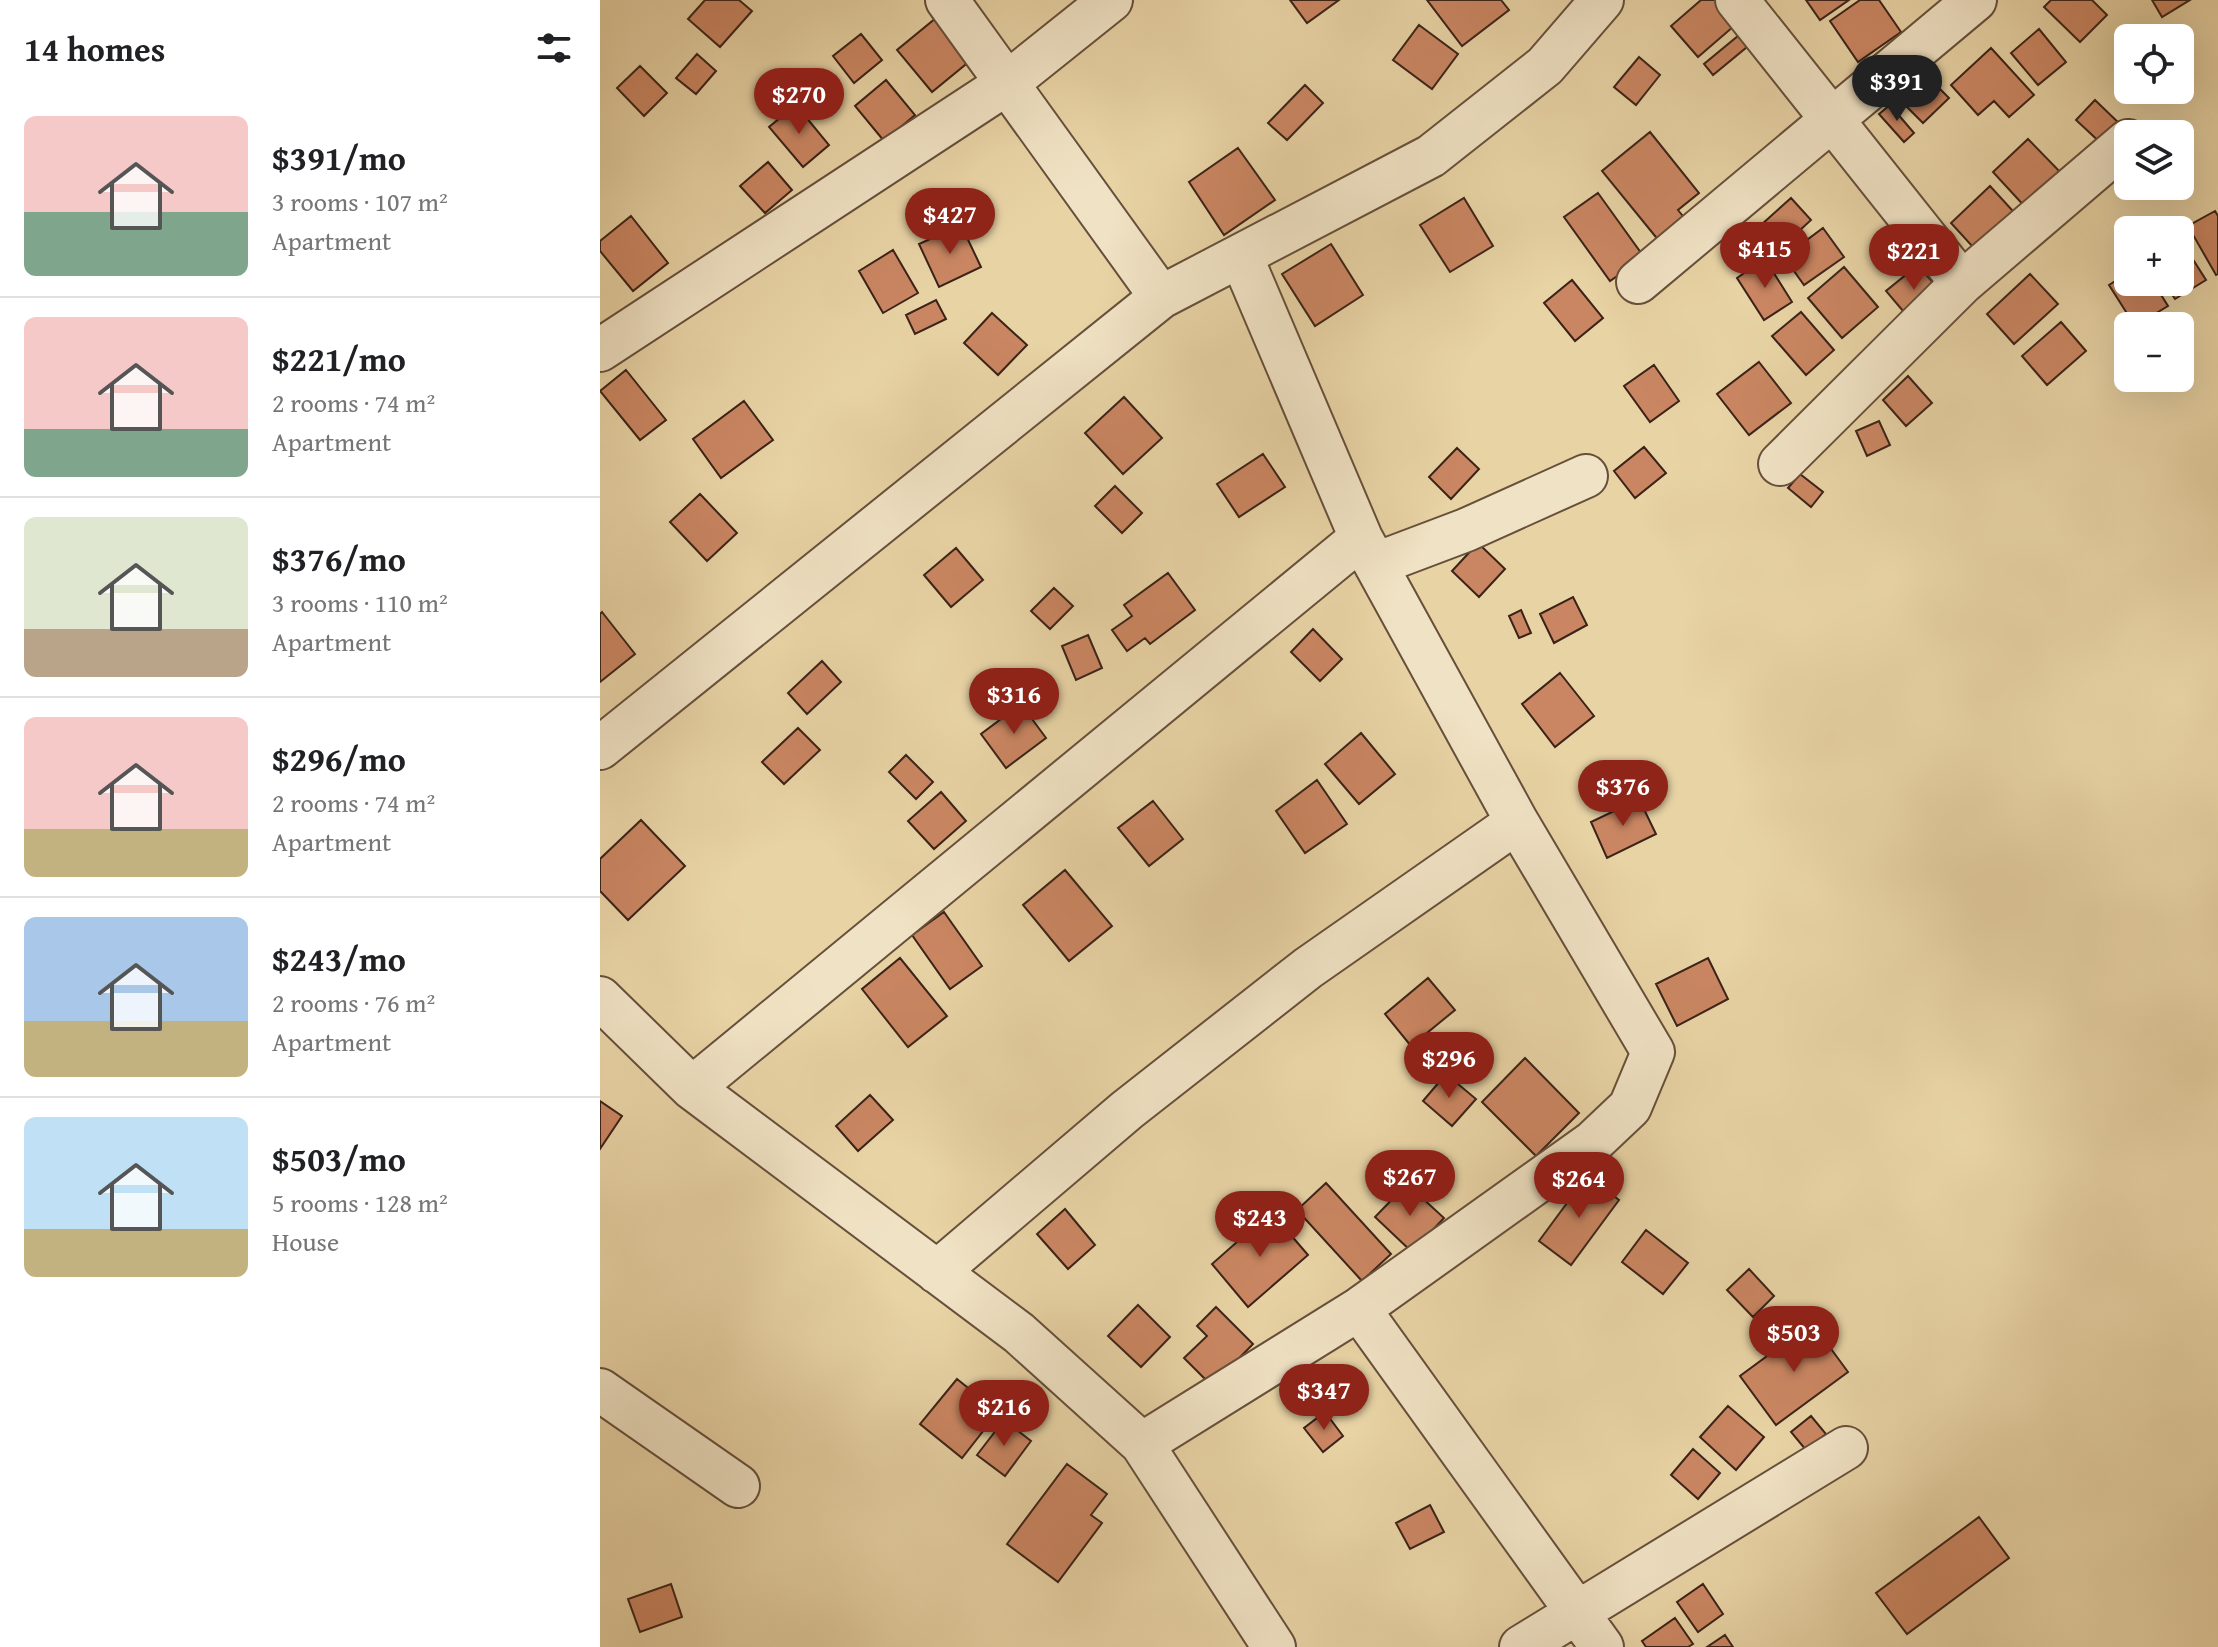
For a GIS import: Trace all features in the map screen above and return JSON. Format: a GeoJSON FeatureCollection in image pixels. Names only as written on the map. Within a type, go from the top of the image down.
{"type":"FeatureCollection","features":[{"type":"Feature","properties":{"kind":"street"},"geometry":{"type":"LineString","coordinates":[[947,0],[1161,297]]}},
{"type":"Feature","properties":{"kind":"street"},"geometry":{"type":"LineString","coordinates":[[600,350],[1006,84],[1111,0]]}},
{"type":"Feature","properties":{"kind":"street"},"geometry":{"type":"LineString","coordinates":[[600,748],[1161,297],[1431,156],[1545,66],[1602,0]]}},
{"type":"Feature","properties":{"kind":"street"},"geometry":{"type":"LineString","coordinates":[[1737,0],[1962,283]]}},
{"type":"Feature","properties":{"kind":"street"},"geometry":{"type":"LineString","coordinates":[[1638,282],[1975,0]]}},
{"type":"Feature","properties":{"kind":"street"},"geometry":{"type":"LineString","coordinates":[[1780,464],[1962,283],[2114,153]]}},
{"type":"Feature","properties":{"kind":"street"},"geometry":{"type":"LineString","coordinates":[[1142,1444],[1359,1309],[1593,1142],[1630,1107],[1653,1052],[1517,822],[1369,551],[1241,256]]}},
{"type":"Feature","properties":{"kind":"street"},"geometry":{"type":"LineString","coordinates":[[692,1088],[1369,551],[1466,530],[1586,476]]}},
{"type":"Feature","properties":{"kind":"street"},"geometry":{"type":"LineString","coordinates":[[937,1272],[1127,1110],[1308,968],[1517,822]]}},
{"type":"Feature","properties":{"kind":"street"},"geometry":{"type":"LineString","coordinates":[[600,998],[692,1088],[1019,1333],[1142,1444],[1274,1647]]}},
{"type":"Feature","properties":{"kind":"street"},"geometry":{"type":"LineString","coordinates":[[1359,1309],[1602,1647]]}},
{"type":"Feature","properties":{"kind":"street"},"geometry":{"type":"LineString","coordinates":[[600,1390],[738,1486]]}},
{"type":"Feature","properties":{"kind":"street"},"geometry":{"type":"LineString","coordinates":[[1521,1647],[1846,1448]]}},
{"type":"Feature","properties":{"kind":"building"},"geometry":{"type":"Polygon","coordinates":[[[705,0],[739,0],[752,11],[720,47],[688,19],[705,0]]]}},
{"type":"Feature","properties":{"kind":"building"},"geometry":{"type":"Polygon","coordinates":[[[1290,0],[1339,0],[1307,23],[1290,0]]]}},
{"type":"Feature","properties":{"kind":"building"},"geometry":{"type":"Polygon","coordinates":[[[1427,0],[1501,0],[1509,10],[1462,46],[1427,0]]]}},
{"type":"Feature","properties":{"kind":"building"},"geometry":{"type":"Polygon","coordinates":[[[1701,0],[1724,0],[1741,20],[1698,57],[1671,26],[1701,0]]]}},
{"type":"Feature","properties":{"kind":"building"},"geometry":{"type":"Polygon","coordinates":[[[1806,0],[1849,0],[1820,20],[1806,0]]]}},
{"type":"Feature","properties":{"kind":"building"},"geometry":{"type":"Polygon","coordinates":[[[1860,0],[1879,0],[1901,32],[1858,62],[1830,21],[1860,0]]]}},
{"type":"Feature","properties":{"kind":"building"},"geometry":{"type":"Polygon","coordinates":[[[2051,0],[2092,0],[2107,15],[2080,42],[2044,7],[2051,0]]]}},
{"type":"Feature","properties":{"kind":"building"},"geometry":{"type":"Polygon","coordinates":[[[2152,0],[2190,0],[2162,17],[2152,0]]]}},
{"type":"Feature","properties":{"kind":"building"},"geometry":{"type":"Polygon","coordinates":[[[936,18],[971,60],[932,92],[897,50],[936,18]]]}},
{"type":"Feature","properties":{"kind":"building"},"geometry":{"type":"Polygon","coordinates":[[[1419,25],[1458,54],[1432,89],[1393,60],[1419,25]]]}},
{"type":"Feature","properties":{"kind":"building"},"geometry":{"type":"Polygon","coordinates":[[[2039,29],[2066,62],[2038,85],[2011,53],[2039,29]]]}},
{"type":"Feature","properties":{"kind":"building"},"geometry":{"type":"Polygon","coordinates":[[[1744,31],[1753,42],[1713,75],[1704,64],[1744,31]]]}},
{"type":"Feature","properties":{"kind":"building"},"geometry":{"type":"Polygon","coordinates":[[[861,34],[882,60],[854,83],[833,56],[861,34]]]}},
{"type":"Feature","properties":{"kind":"building"},"geometry":{"type":"Polygon","coordinates":[[[1991,48],[2034,95],[2009,117],[1994,101],[1978,115],[1951,85],[1991,48]]]}},
{"type":"Feature","properties":{"kind":"building"},"geometry":{"type":"Polygon","coordinates":[[[697,54],[716,71],[696,94],[676,78],[697,54]]]}},
{"type":"Feature","properties":{"kind":"building"},"geometry":{"type":"Polygon","coordinates":[[[1639,57],[1660,75],[1636,105],[1614,87],[1639,57]]]}},
{"type":"Feature","properties":{"kind":"building"},"geometry":{"type":"Polygon","coordinates":[[[640,66],[667,93],[644,116],[617,88],[640,66]]]}},
{"type":"Feature","properties":{"kind":"building"},"geometry":{"type":"Polygon","coordinates":[[[1917,66],[1949,98],[1923,123],[1892,92],[1917,66]]]}},
{"type":"Feature","properties":{"kind":"building"},"geometry":{"type":"Polygon","coordinates":[[[886,80],[915,115],[884,141],[855,106],[886,80]]]}},
{"type":"Feature","properties":{"kind":"building"},"geometry":{"type":"Polygon","coordinates":[[[1305,85],[1323,103],[1287,140],[1268,123],[1305,85]]]}},
{"type":"Feature","properties":{"kind":"building"},"geometry":{"type":"Polygon","coordinates":[[[2095,100],[2116,120],[2114,136],[2104,146],[2076,120],[2095,100]]]}},
{"type":"Feature","properties":{"kind":"building"},"geometry":{"type":"Polygon","coordinates":[[[796,105],[829,145],[803,167],[769,127],[796,105]]]}},
{"type":"Feature","properties":{"kind":"building"},"geometry":{"type":"Polygon","coordinates":[[[1890,105],[1914,133],[1904,142],[1879,114],[1890,105]]]}},
{"type":"Feature","properties":{"kind":"building"},"geometry":{"type":"Polygon","coordinates":[[[1650,132],[1699,193],[1678,210],[1690,225],[1664,247],[1602,171],[1650,132]]]}},
{"type":"Feature","properties":{"kind":"building"},"geometry":{"type":"Polygon","coordinates":[[[2028,139],[2064,176],[2028,210],[1993,172],[2028,139]]]}},
{"type":"Feature","properties":{"kind":"building"},"geometry":{"type":"Polygon","coordinates":[[[1238,148],[1275,200],[1224,235],[1189,182],[1238,148]]]}},
{"type":"Feature","properties":{"kind":"building"},"geometry":{"type":"Polygon","coordinates":[[[768,162],[792,190],[765,213],[740,186],[768,162]]]}},
{"type":"Feature","properties":{"kind":"building"},"geometry":{"type":"Polygon","coordinates":[[[1990,186],[2022,221],[1983,258],[1951,223],[1990,186]]]}},
{"type":"Feature","properties":{"kind":"building"},"geometry":{"type":"Polygon","coordinates":[[[1598,193],[1644,257],[1610,281],[1564,217],[1598,193]]]}},
{"type":"Feature","properties":{"kind":"building"},"geometry":{"type":"Polygon","coordinates":[[[1464,198],[1493,246],[1450,272],[1420,225],[1464,198]]]}},
{"type":"Feature","properties":{"kind":"building"},"geometry":{"type":"Polygon","coordinates":[[[1791,198],[1811,220],[1772,256],[1751,234],[1791,198]]]}},
{"type":"Feature","properties":{"kind":"building"},"geometry":{"type":"Polygon","coordinates":[[[2215,211],[2218,216],[2216,275],[2194,236],[2194,223],[2215,211]]]}},
{"type":"Feature","properties":{"kind":"building"},"geometry":{"type":"Polygon","coordinates":[[[631,216],[668,263],[633,291],[600,251],[600,241],[631,216]]]}},
{"type":"Feature","properties":{"kind":"building"},"geometry":{"type":"Polygon","coordinates":[[[961,225],[981,267],[939,287],[919,244],[961,225]]]}},
{"type":"Feature","properties":{"kind":"building"},"geometry":{"type":"Polygon","coordinates":[[[1823,228],[1844,257],[1804,285],[1784,257],[1823,228]]]}},
{"type":"Feature","properties":{"kind":"building"},"geometry":{"type":"Polygon","coordinates":[[[1331,244],[1363,295],[1315,326],[1282,274],[1331,244]]]}},
{"type":"Feature","properties":{"kind":"building"},"geometry":{"type":"Polygon","coordinates":[[[893,250],[918,293],[883,313],[859,271],[893,250]]]}},
{"type":"Feature","properties":{"kind":"building"},"geometry":{"type":"Polygon","coordinates":[[[1765,259],[1792,302],[1764,320],[1737,278],[1765,259]]]}},
{"type":"Feature","properties":{"kind":"building"},"geometry":{"type":"Polygon","coordinates":[[[2194,261],[2206,280],[2194,287],[2194,261]]]}},
{"type":"Feature","properties":{"kind":"building"},"geometry":{"type":"Polygon","coordinates":[[[1918,265],[1941,292],[1909,318],[1886,291],[1918,265]]]}},
{"type":"Feature","properties":{"kind":"building"},"geometry":{"type":"Polygon","coordinates":[[[1844,267],[1878,307],[1842,338],[1808,298],[1844,267]]]}},
{"type":"Feature","properties":{"kind":"building"},"geometry":{"type":"Polygon","coordinates":[[[2030,274],[2058,304],[2014,344],[1987,314],[2030,274]]]}},
{"type":"Feature","properties":{"kind":"building"},"geometry":{"type":"Polygon","coordinates":[[[1572,280],[1603,318],[1575,341],[1544,303],[1572,280]]]}},
{"type":"Feature","properties":{"kind":"building"},"geometry":{"type":"Polygon","coordinates":[[[2116,296],[2162,296],[2168,306],[2158,312],[2126,312],[2116,296]]]}},
{"type":"Feature","properties":{"kind":"building"},"geometry":{"type":"Polygon","coordinates":[[[936,300],[946,319],[915,334],[906,315],[936,300]]]}},
{"type":"Feature","properties":{"kind":"building"},"geometry":{"type":"Polygon","coordinates":[[[1801,312],[1834,350],[1806,375],[1772,336],[1801,312]]]}},
{"type":"Feature","properties":{"kind":"building"},"geometry":{"type":"Polygon","coordinates":[[[992,313],[1027,345],[998,375],[964,343],[992,313]]]}},
{"type":"Feature","properties":{"kind":"building"},"geometry":{"type":"Polygon","coordinates":[[[2061,322],[2086,351],[2047,385],[2022,356],[2061,322]]]}},
{"type":"Feature","properties":{"kind":"building"},"geometry":{"type":"Polygon","coordinates":[[[1759,362],[1791,403],[1749,435],[1717,394],[1759,362]]]}},
{"type":"Feature","properties":{"kind":"building"},"geometry":{"type":"Polygon","coordinates":[[[1654,365],[1679,401],[1650,422],[1624,386],[1654,365]]]}},
{"type":"Feature","properties":{"kind":"building"},"geometry":{"type":"Polygon","coordinates":[[[626,370],[666,420],[640,440],[600,391],[626,370]]]}},
{"type":"Feature","properties":{"kind":"building"},"geometry":{"type":"Polygon","coordinates":[[[1908,376],[1932,403],[1906,426],[1883,400],[1908,376]]]}},
{"type":"Feature","properties":{"kind":"building"},"geometry":{"type":"Polygon","coordinates":[[[1124,397],[1162,438],[1123,474],[1085,433],[1124,397]]]}},
{"type":"Feature","properties":{"kind":"building"},"geometry":{"type":"Polygon","coordinates":[[[744,401],[773,440],[721,478],[693,439],[744,401]]]}},
{"type":"Feature","properties":{"kind":"building"},"geometry":{"type":"Polygon","coordinates":[[[1879,421],[1890,445],[1867,456],[1856,431],[1879,421]]]}},
{"type":"Feature","properties":{"kind":"building"},"geometry":{"type":"Polygon","coordinates":[[[1644,447],[1666,473],[1635,498],[1614,471],[1644,447]]]}},
{"type":"Feature","properties":{"kind":"building"},"geometry":{"type":"Polygon","coordinates":[[[1457,448],[1479,469],[1451,499],[1429,477],[1457,448]]]}},
{"type":"Feature","properties":{"kind":"building"},"geometry":{"type":"Polygon","coordinates":[[[1263,454],[1285,487],[1239,517],[1217,484],[1263,454]]]}},
{"type":"Feature","properties":{"kind":"building"},"geometry":{"type":"Polygon","coordinates":[[[1800,474],[1823,492],[1811,507],[1788,488],[1800,474]]]}},
{"type":"Feature","properties":{"kind":"building"},"geometry":{"type":"Polygon","coordinates":[[[1115,486],[1142,513],[1122,533],[1095,506],[1115,486]]]}},
{"type":"Feature","properties":{"kind":"building"},"geometry":{"type":"Polygon","coordinates":[[[700,494],[737,533],[707,561],[670,522],[700,494]]]}},
{"type":"Feature","properties":{"kind":"building"},"geometry":{"type":"Polygon","coordinates":[[[1478,543],[1505,569],[1479,597],[1452,571],[1478,543]]]}},
{"type":"Feature","properties":{"kind":"building"},"geometry":{"type":"Polygon","coordinates":[[[956,548],[983,580],[951,607],[924,575],[956,548]]]}},
{"type":"Feature","properties":{"kind":"building"},"geometry":{"type":"Polygon","coordinates":[[[1168,573],[1195,610],[1150,644],[1145,638],[1127,651],[1112,630],[1132,616],[1124,605],[1168,573]]]}},
{"type":"Feature","properties":{"kind":"building"},"geometry":{"type":"Polygon","coordinates":[[[1054,588],[1073,606],[1050,629],[1031,611],[1054,588]]]}},
{"type":"Feature","properties":{"kind":"building"},"geometry":{"type":"Polygon","coordinates":[[[1573,597],[1587,625],[1554,643],[1540,614],[1573,597]]]}},
{"type":"Feature","properties":{"kind":"building"},"geometry":{"type":"Polygon","coordinates":[[[1521,610],[1531,633],[1519,638],[1509,616],[1521,610]]]}},
{"type":"Feature","properties":{"kind":"building"},"geometry":{"type":"Polygon","coordinates":[[[602,612],[635,654],[600,682],[600,614],[602,612]]]}},
{"type":"Feature","properties":{"kind":"building"},"geometry":{"type":"Polygon","coordinates":[[[1313,629],[1342,659],[1320,681],[1291,652],[1313,629]]]}},
{"type":"Feature","properties":{"kind":"building"},"geometry":{"type":"Polygon","coordinates":[[[1088,635],[1102,668],[1076,680],[1062,646],[1088,635]]]}},
{"type":"Feature","properties":{"kind":"building"},"geometry":{"type":"Polygon","coordinates":[[[822,661],[841,682],[807,714],[788,693],[822,661]]]}},
{"type":"Feature","properties":{"kind":"building"},"geometry":{"type":"Polygon","coordinates":[[[1560,673],[1594,716],[1555,747],[1522,704],[1560,673]]]}},
{"type":"Feature","properties":{"kind":"building"},"geometry":{"type":"Polygon","coordinates":[[[1021,704],[1046,738],[1006,768],[981,734],[1021,704]]]}},
{"type":"Feature","properties":{"kind":"building"},"geometry":{"type":"Polygon","coordinates":[[[798,728],[820,750],[784,784],[762,762],[798,728]]]}},
{"type":"Feature","properties":{"kind":"building"},"geometry":{"type":"Polygon","coordinates":[[[1361,733],[1395,774],[1359,804],[1325,764],[1361,733]]]}},
{"type":"Feature","properties":{"kind":"building"},"geometry":{"type":"Polygon","coordinates":[[[906,755],[933,782],[916,799],[889,772],[906,755]]]}},
{"type":"Feature","properties":{"kind":"building"},"geometry":{"type":"Polygon","coordinates":[[[1317,780],[1347,824],[1305,853],[1276,811],[1317,780]]]}},
{"type":"Feature","properties":{"kind":"building"},"geometry":{"type":"Polygon","coordinates":[[[941,792],[966,821],[934,849],[908,821],[941,792]]]}},
{"type":"Feature","properties":{"kind":"building"},"geometry":{"type":"Polygon","coordinates":[[[1639,799],[1656,834],[1607,858],[1591,822],[1639,799]]]}},
{"type":"Feature","properties":{"kind":"building"},"geometry":{"type":"Polygon","coordinates":[[[1153,801],[1183,839],[1149,866],[1118,828],[1153,801]]]}},
{"type":"Feature","properties":{"kind":"building"},"geometry":{"type":"Polygon","coordinates":[[[641,820],[685,866],[628,920],[600,891],[600,859],[641,820]]]}},
{"type":"Feature","properties":{"kind":"building"},"geometry":{"type":"Polygon","coordinates":[[[1065,870],[1112,926],[1069,961],[1023,905],[1065,870]]]}},
{"type":"Feature","properties":{"kind":"building"},"geometry":{"type":"Polygon","coordinates":[[[944,912],[982,966],[950,989],[912,935],[944,912]]]}},
{"type":"Feature","properties":{"kind":"building"},"geometry":{"type":"Polygon","coordinates":[[[900,958],[947,1016],[908,1047],[862,989],[900,958]]]}},
{"type":"Feature","properties":{"kind":"building"},"geometry":{"type":"Polygon","coordinates":[[[1708,958],[1728,999],[1677,1026],[1656,984],[1708,958]]]}},
{"type":"Feature","properties":{"kind":"building"},"geometry":{"type":"Polygon","coordinates":[[[1428,978],[1455,1010],[1411,1046],[1385,1014],[1428,978]]]}},
{"type":"Feature","properties":{"kind":"building"},"geometry":{"type":"Polygon","coordinates":[[[1525,1058],[1579,1113],[1536,1156],[1482,1102],[1525,1058]]]}},
{"type":"Feature","properties":{"kind":"building"},"geometry":{"type":"Polygon","coordinates":[[[1446,1074],[1476,1099],[1452,1126],[1423,1101],[1446,1074]]]}},
{"type":"Feature","properties":{"kind":"building"},"geometry":{"type":"Polygon","coordinates":[[[870,1095],[893,1120],[858,1151],[836,1126],[870,1095]]]}},
{"type":"Feature","properties":{"kind":"building"},"geometry":{"type":"Polygon","coordinates":[[[600,1101],[622,1116],[600,1149],[600,1101]]]}},
{"type":"Feature","properties":{"kind":"building"},"geometry":{"type":"Polygon","coordinates":[[[1587,1176],[1619,1200],[1571,1265],[1539,1241],[1587,1176]]]}},
{"type":"Feature","properties":{"kind":"building"},"geometry":{"type":"Polygon","coordinates":[[[1326,1183],[1391,1254],[1362,1281],[1297,1210],[1326,1183]]]}},
{"type":"Feature","properties":{"kind":"building"},"geometry":{"type":"Polygon","coordinates":[[[1407,1184],[1444,1218],[1412,1252],[1375,1217],[1407,1184]]]}},
{"type":"Feature","properties":{"kind":"building"},"geometry":{"type":"Polygon","coordinates":[[[1065,1209],[1095,1245],[1068,1269],[1037,1234],[1065,1209]]]}},
{"type":"Feature","properties":{"kind":"building"},"geometry":{"type":"Polygon","coordinates":[[[1271,1212],[1308,1255],[1248,1307],[1212,1264],[1271,1212]]]}},
{"type":"Feature","properties":{"kind":"building"},"geometry":{"type":"Polygon","coordinates":[[[1646,1230],[1688,1263],[1663,1294],[1622,1262],[1646,1230]]]}},
{"type":"Feature","properties":{"kind":"building"},"geometry":{"type":"Polygon","coordinates":[[[1749,1269],[1774,1296],[1753,1317],[1727,1290],[1749,1269]]]}},
{"type":"Feature","properties":{"kind":"building"},"geometry":{"type":"Polygon","coordinates":[[[1138,1305],[1170,1337],[1141,1367],[1108,1336],[1138,1305]]]}},
{"type":"Feature","properties":{"kind":"building"},"geometry":{"type":"Polygon","coordinates":[[[1216,1307],[1253,1344],[1212,1386],[1184,1358],[1207,1336],[1197,1326],[1216,1307]]]}},
{"type":"Feature","properties":{"kind":"building"},"geometry":{"type":"Polygon","coordinates":[[[1812,1323],[1848,1372],[1776,1425],[1740,1376],[1812,1323]]]}},
{"type":"Feature","properties":{"kind":"building"},"geometry":{"type":"Polygon","coordinates":[[[957,1379],[998,1412],[962,1458],[920,1424],[957,1379]]]}},
{"type":"Feature","properties":{"kind":"building"},"geometry":{"type":"Polygon","coordinates":[[[1728,1406],[1764,1437],[1736,1470],[1700,1437],[1728,1406]]]}},
{"type":"Feature","properties":{"kind":"building"},"geometry":{"type":"Polygon","coordinates":[[[1325,1412],[1343,1436],[1323,1452],[1304,1428],[1325,1412]]]}},
{"type":"Feature","properties":{"kind":"building"},"geometry":{"type":"Polygon","coordinates":[[[1811,1416],[1826,1434],[1806,1450],[1791,1432],[1811,1416]]]}},
{"type":"Feature","properties":{"kind":"building"},"geometry":{"type":"Polygon","coordinates":[[[1004,1420],[1031,1441],[1005,1476],[977,1455],[1004,1420]]]}},
{"type":"Feature","properties":{"kind":"building"},"geometry":{"type":"Polygon","coordinates":[[[1693,1449],[1720,1473],[1698,1499],[1671,1475],[1693,1449]]]}},
{"type":"Feature","properties":{"kind":"building"},"geometry":{"type":"Polygon","coordinates":[[[1067,1464],[1107,1494],[1091,1515],[1102,1523],[1058,1582],[1007,1544],[1067,1464]]]}},
{"type":"Feature","properties":{"kind":"building"},"geometry":{"type":"Polygon","coordinates":[[[1430,1505],[1444,1532],[1410,1549],[1396,1523],[1430,1505]]]}},
{"type":"Feature","properties":{"kind":"building"},"geometry":{"type":"Polygon","coordinates":[[[1979,1517],[2009,1558],[1907,1634],[1876,1593],[1979,1517]]]}},
{"type":"Feature","properties":{"kind":"building"},"geometry":{"type":"Polygon","coordinates":[[[671,1584],[682,1617],[640,1632],[628,1599],[671,1584]]]}},
{"type":"Feature","properties":{"kind":"building"},"geometry":{"type":"Polygon","coordinates":[[[1703,1584],[1723,1614],[1698,1632],[1677,1602],[1703,1584]]]}},
{"type":"Feature","properties":{"kind":"building"},"geometry":{"type":"Polygon","coordinates":[[[1675,1618],[1693,1644],[1688,1647],[1646,1647],[1642,1641],[1675,1618]]]}},
{"type":"Feature","properties":{"kind":"building"},"geometry":{"type":"Polygon","coordinates":[[[1725,1635],[1733,1647],[1707,1647],[1725,1635]]]}}]}
